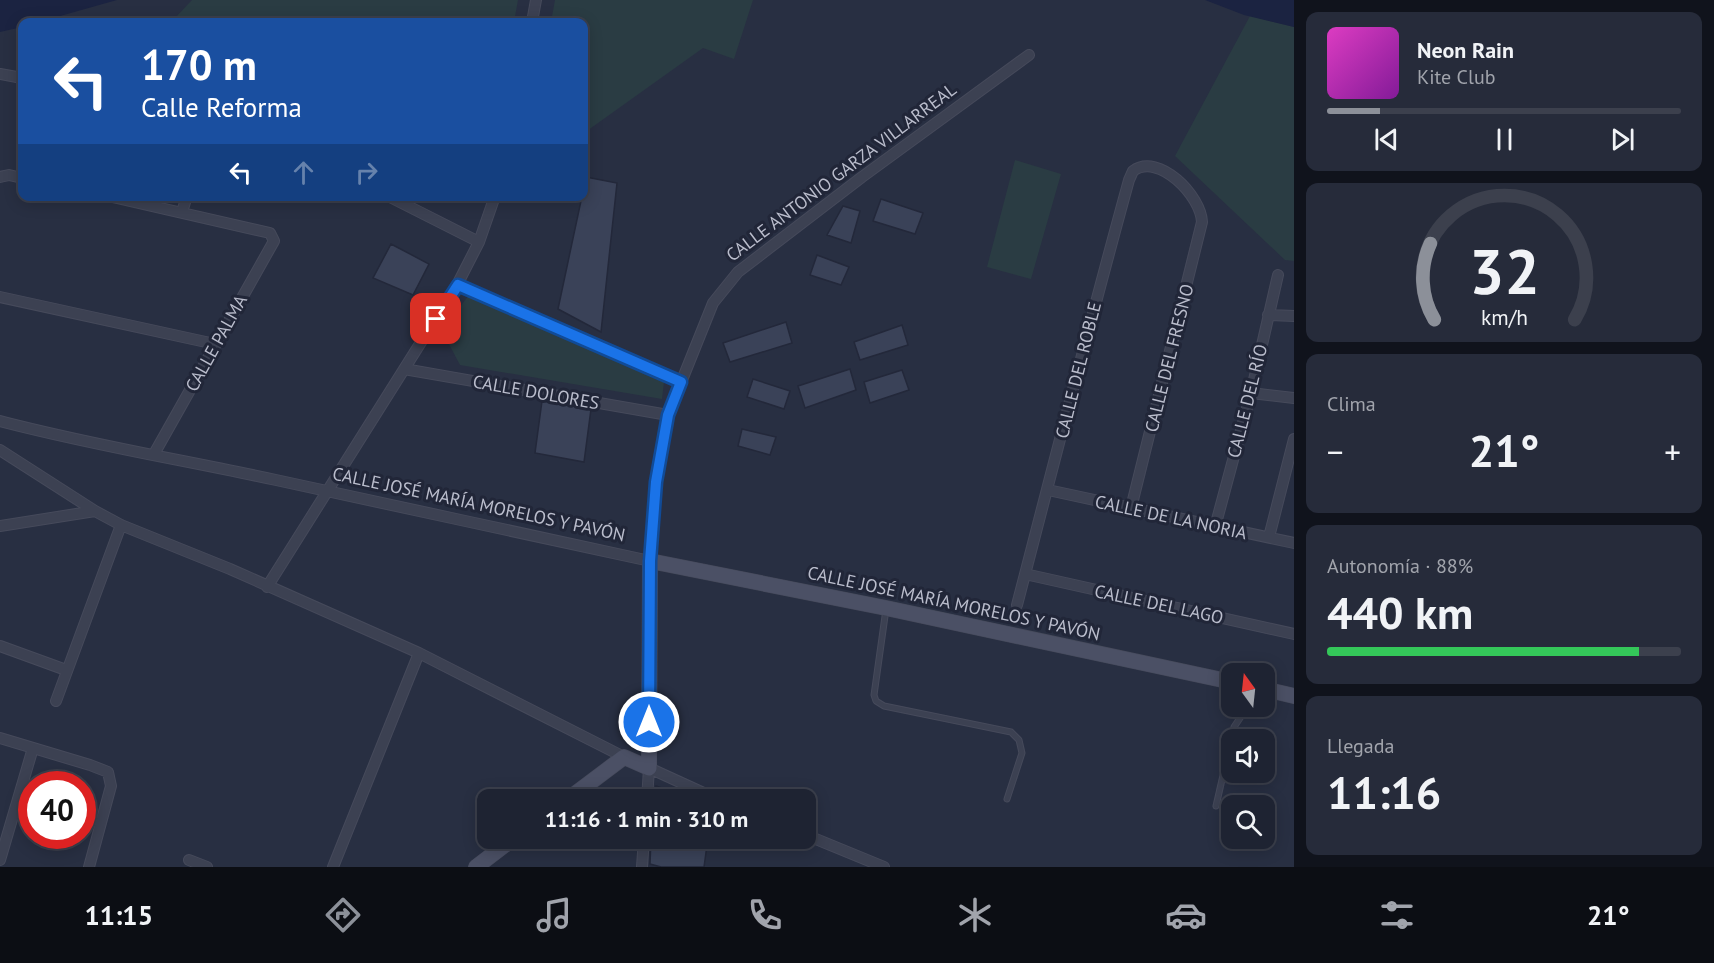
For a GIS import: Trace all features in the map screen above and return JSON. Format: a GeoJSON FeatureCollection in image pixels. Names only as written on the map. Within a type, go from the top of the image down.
{"type":"FeatureCollection","features":[{"type":"Feature","properties":{"kind":"street"},"geometry":{"type":"LineString","coordinates":[[533,18],[536,0]]}},
{"type":"Feature","properties":{"kind":"street","name":"CALLE ANTONIO GARZA VILLARREAL"},"geometry":{"type":"LineString","coordinates":[[647,789],[650,561],[656,482],[668,415],[713,303],[738,272],[862,177],[1029,55]]}},
{"type":"Feature","properties":{"kind":"street"},"geometry":{"type":"LineString","coordinates":[[0,74],[18,77]]}},
{"type":"Feature","properties":{"kind":"street","name":"CALLE DEL ROBLE"},"geometry":{"type":"LineString","coordinates":[[1017,605],[1129,180],[1136,168],[1151,168],[1171,174],[1186,188],[1199,208]]}},
{"type":"Feature","properties":{"kind":"street"},"geometry":{"type":"LineString","coordinates":[[0,177],[9,175],[18,177]]}},
{"type":"Feature","properties":{"kind":"street"},"geometry":{"type":"LineString","coordinates":[[131,201],[182,212],[185,201]]}},
{"type":"Feature","properties":{"kind":"street"},"geometry":{"type":"LineString","coordinates":[[398,201],[479,242]]}},
{"type":"Feature","properties":{"kind":"street"},"geometry":{"type":"LineString","coordinates":[[267,587],[326,490],[458,285],[479,242],[493,201]]}},
{"type":"Feature","properties":{"kind":"street","name":"CALLE DEL FRESNO"},"geometry":{"type":"LineString","coordinates":[[1131,508],[1197,247],[1202,222],[1199,208]]}},
{"type":"Feature","properties":{"kind":"street","name":"CALLE PALMA"},"geometry":{"type":"LineString","coordinates":[[154,454],[274,241],[270,233],[182,212]]}},
{"type":"Feature","properties":{"kind":"street","name":"CALLE DEL RÍO"},"geometry":{"type":"LineString","coordinates":[[1215,527],[1251,393],[1278,275]]}},
{"type":"Feature","properties":{"kind":"street"},"geometry":{"type":"LineString","coordinates":[[458,285],[681,382]]}},
{"type":"Feature","properties":{"kind":"street"},"geometry":{"type":"LineString","coordinates":[[0,297],[215,344]]}},
{"type":"Feature","properties":{"kind":"street"},"geometry":{"type":"LineString","coordinates":[[1268,315],[1294,316]]}},
{"type":"Feature","properties":{"kind":"street","name":"CALLE DOLORES"},"geometry":{"type":"LineString","coordinates":[[404,369],[668,415]]}},
{"type":"Feature","properties":{"kind":"street"},"geometry":{"type":"LineString","coordinates":[[1251,393],[1294,398]]}},
{"type":"Feature","properties":{"kind":"street","name":"CALLE JOSÉ MARÍA MORELOS Y PAVÓN"},"geometry":{"type":"LineString","coordinates":[[0,421],[57,436],[326,490],[489,528],[886,608],[1221,680]]}},
{"type":"Feature","properties":{"kind":"street"},"geometry":{"type":"LineString","coordinates":[[1269,537],[1294,439]]}},
{"type":"Feature","properties":{"kind":"street"},"geometry":{"type":"LineString","coordinates":[[0,450],[121,525],[230,569],[418,653],[624,757],[695,789]]}},
{"type":"Feature","properties":{"kind":"street","name":"CALLE DE LA NORIA"},"geometry":{"type":"LineString","coordinates":[[1048,490],[1294,543]]}},
{"type":"Feature","properties":{"kind":"street"},"geometry":{"type":"LineString","coordinates":[[0,526],[95,511]]}},
{"type":"Feature","properties":{"kind":"street"},"geometry":{"type":"LineString","coordinates":[[56,701],[121,525]]}},
{"type":"Feature","properties":{"kind":"street","name":"CALLE DEL LAGO"},"geometry":{"type":"LineString","coordinates":[[1024,574],[1294,634]]}},
{"type":"Feature","properties":{"kind":"street"},"geometry":{"type":"LineString","coordinates":[[0,646],[66,670]]}},
{"type":"Feature","properties":{"kind":"street"},"geometry":{"type":"LineString","coordinates":[[333,867],[418,653]]}},
{"type":"Feature","properties":{"kind":"street"},"geometry":{"type":"LineString","coordinates":[[1275,692],[1294,696]]}},
{"type":"Feature","properties":{"kind":"street"},"geometry":{"type":"LineString","coordinates":[[0,738],[103,769],[110,776],[111,786],[89,867]]}},
{"type":"Feature","properties":{"kind":"street"},"geometry":{"type":"LineString","coordinates":[[0,860],[33,748]]}},
{"type":"Feature","properties":{"kind":"street"},"geometry":{"type":"LineString","coordinates":[[582,789],[624,757]]}},
{"type":"Feature","properties":{"kind":"street"},"geometry":{"type":"LineString","coordinates":[[816,839],[878,866]]}},
{"type":"Feature","properties":{"kind":"street"},"geometry":{"type":"LineString","coordinates":[[476,867],[500,849]]}},
{"type":"Feature","properties":{"kind":"street"},"geometry":{"type":"LineString","coordinates":[[642,867],[643,849]]}},
{"type":"Feature","properties":{"kind":"street"},"geometry":{"type":"LineString","coordinates":[[189,860],[207,867]]}},
{"type":"Feature","properties":{"kind":"lane"},"geometry":{"type":"LineString","coordinates":[[886,608],[874,694],[876,701],[884,706],[1011,732],[1019,740],[1022,753],[1007,799]]}},
{"type":"Feature","properties":{"kind":"lane"},"geometry":{"type":"LineString","coordinates":[[1216,806],[1234,726],[1240,717]]}},
{"type":"Feature","properties":{"kind":"shaded area"},"geometry":{"type":"Polygon","coordinates":[[[192,0],[518,0],[515,18],[176,17],[192,0]]]}},
{"type":"Feature","properties":{"kind":"shaded area"},"geometry":{"type":"Polygon","coordinates":[[[555,0],[753,0],[734,59],[703,48],[588,130],[588,18],[552,18],[555,0]]]}},
{"type":"Feature","properties":{"kind":"shaded area"},"geometry":{"type":"Polygon","coordinates":[[[1250,16],[1294,27],[1294,261],[1285,260],[1175,156],[1250,16]]]}},
{"type":"Feature","properties":{"kind":"shaded area"},"geometry":{"type":"Polygon","coordinates":[[[1015,160],[1061,174],[1031,279],[987,267],[1015,160]]]}},
{"type":"Feature","properties":{"kind":"shaded area"},"geometry":{"type":"Polygon","coordinates":[[[469,295],[664,382],[662,399],[460,365],[442,331],[469,295]]]}},
{"type":"Feature","properties":{"kind":"water"},"geometry":{"type":"Polygon","coordinates":[[[0,0],[117,0],[53,18],[18,18],[18,28],[0,32],[0,0]]]}},
{"type":"Feature","properties":{"kind":"water"},"geometry":{"type":"Polygon","coordinates":[[[1205,0],[1294,0],[1294,27],[1244,15],[1205,0]]]}},
{"type":"Feature","properties":{"kind":"building"},"geometry":{"type":"Polygon","coordinates":[[[588,177],[617,183],[601,332],[558,309],[581,201],[588,201],[588,177]]]}},
{"type":"Feature","properties":{"kind":"building"},"geometry":{"type":"Polygon","coordinates":[[[881,199],[923,213],[915,234],[873,221],[881,199]]]}},
{"type":"Feature","properties":{"kind":"building"},"geometry":{"type":"Polygon","coordinates":[[[843,206],[860,211],[851,243],[827,235],[843,206]]]}},
{"type":"Feature","properties":{"kind":"building"},"geometry":{"type":"Polygon","coordinates":[[[391,244],[429,264],[413,295],[373,278],[391,244]]]}},
{"type":"Feature","properties":{"kind":"building"},"geometry":{"type":"Polygon","coordinates":[[[817,255],[849,267],[841,285],[810,275],[817,255]]]}},
{"type":"Feature","properties":{"kind":"building"},"geometry":{"type":"Polygon","coordinates":[[[786,322],[792,343],[730,362],[723,343],[786,322]]]}},
{"type":"Feature","properties":{"kind":"building"},"geometry":{"type":"Polygon","coordinates":[[[902,325],[908,345],[860,360],[854,342],[902,325]]]}},
{"type":"Feature","properties":{"kind":"building"},"geometry":{"type":"Polygon","coordinates":[[[850,369],[856,390],[805,408],[798,386],[850,369]]]}},
{"type":"Feature","properties":{"kind":"building"},"geometry":{"type":"Polygon","coordinates":[[[902,370],[909,390],[870,403],[864,382],[902,370]]]}},
{"type":"Feature","properties":{"kind":"building"},"geometry":{"type":"Polygon","coordinates":[[[753,379],[790,391],[784,409],[747,397],[753,379]]]}},
{"type":"Feature","properties":{"kind":"building"},"geometry":{"type":"Polygon","coordinates":[[[542,401],[591,409],[584,462],[535,453],[542,401]]]}},
{"type":"Feature","properties":{"kind":"building"},"geometry":{"type":"Polygon","coordinates":[[[742,429],[776,437],[770,455],[738,446],[742,429]]]}},
{"type":"Feature","properties":{"kind":"building"},"geometry":{"type":"Polygon","coordinates":[[[651,849],[706,849],[704,867],[661,867],[650,864],[651,849]]]}},
{"type":"Feature","properties":{"kind":"route"},"geometry":{"type":"LineString","coordinates":[[436,319],[458,285],[681,382],[668,415],[656,482],[650,561],[649,722]]}}]}
